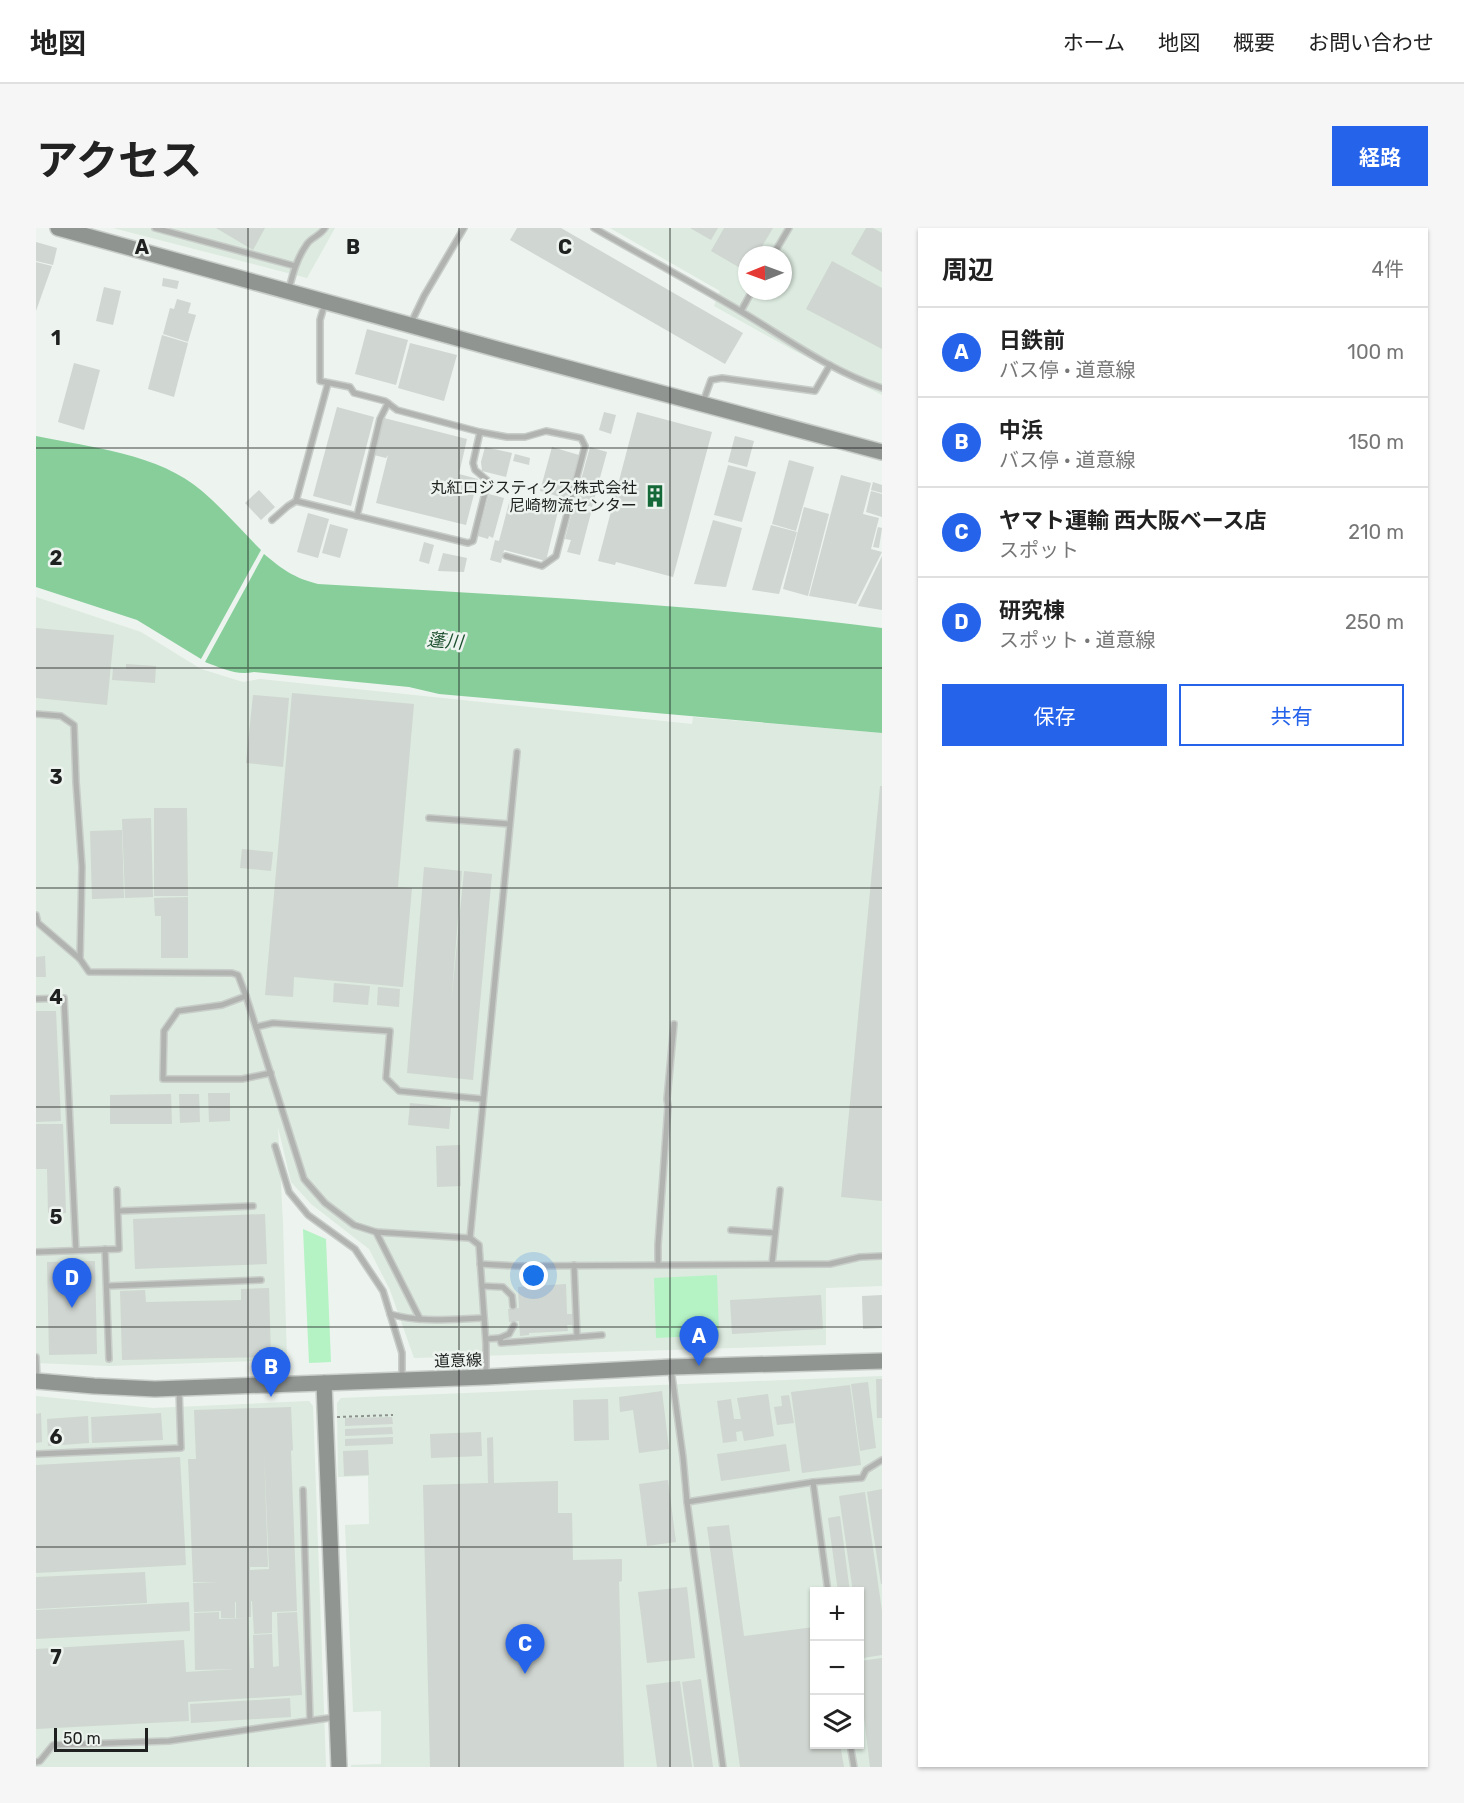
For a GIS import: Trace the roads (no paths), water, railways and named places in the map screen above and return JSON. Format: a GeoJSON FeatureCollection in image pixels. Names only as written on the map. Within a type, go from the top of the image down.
{"type":"FeatureCollection","features":[{"type":"Feature","properties":{"kind":"street"},"geometry":{"type":"LineString","coordinates":[[58,228],[882,452]]}},
{"type":"Feature","properties":{"kind":"street","name":"道意線"},"geometry":{"type":"LineString","coordinates":[[37,1381],[155,1389],[882,1360]]}},
{"type":"Feature","properties":{"kind":"street"},"geometry":{"type":"LineString","coordinates":[[324,1383],[339,1767]]}},
{"type":"Feature","properties":{"kind":"lane"},"geometry":{"type":"LineString","coordinates":[[155,228],[296,266]]}},
{"type":"Feature","properties":{"kind":"lane"},"geometry":{"type":"LineString","coordinates":[[288,291],[296,266],[309,242],[321,234],[325,228]]}},
{"type":"Feature","properties":{"kind":"lane"},"geometry":{"type":"LineString","coordinates":[[410,325],[424,296],[464,228]]}},
{"type":"Feature","properties":{"kind":"lane"},"geometry":{"type":"LineString","coordinates":[[594,228],[741,311],[830,365],[882,388]]}},
{"type":"Feature","properties":{"kind":"lane"},"geometry":{"type":"LineString","coordinates":[[778,246],[789,228]]}},
{"type":"Feature","properties":{"kind":"lane"},"geometry":{"type":"LineString","coordinates":[[741,311],[748,300]]}},
{"type":"Feature","properties":{"kind":"lane"},"geometry":{"type":"LineString","coordinates":[[325,301],[320,320],[320,381],[350,387],[354,393],[388,404],[397,410],[480,432],[525,436],[546,431],[581,438],[585,446],[556,556],[542,566],[506,556]]}},
{"type":"Feature","properties":{"kind":"lane"},"geometry":{"type":"LineString","coordinates":[[702,404],[711,380],[722,378],[815,391],[830,365]]}},
{"type":"Feature","properties":{"kind":"lane"},"geometry":{"type":"LineString","coordinates":[[272,520],[296,501],[328,383]]}},
{"type":"Feature","properties":{"kind":"lane"},"geometry":{"type":"LineString","coordinates":[[357,516],[380,419],[388,404]]}},
{"type":"Feature","properties":{"kind":"lane"},"geometry":{"type":"LineString","coordinates":[[296,501],[468,543],[473,541],[488,481],[475,470],[473,463],[480,432]]}},
{"type":"Feature","properties":{"kind":"lane"},"geometry":{"type":"LineString","coordinates":[[36,714],[61,716],[74,725],[82,867],[80,959]]}},
{"type":"Feature","properties":{"kind":"lane"},"geometry":{"type":"LineString","coordinates":[[470,1238],[517,752]]}},
{"type":"Feature","properties":{"kind":"lane"},"geometry":{"type":"LineString","coordinates":[[429,818],[509,824]]}},
{"type":"Feature","properties":{"kind":"lane"},"geometry":{"type":"LineString","coordinates":[[36,915],[38,923],[80,959],[88,972],[232,973],[240,978],[304,1179],[325,1203],[354,1225],[376,1232],[470,1238],[479,1245],[486,1339],[486,1377]]}},
{"type":"Feature","properties":{"kind":"lane"},"geometry":{"type":"LineString","coordinates":[[246,996],[222,1005],[178,1011],[164,1031],[163,1079],[242,1079],[271,1073]]}},
{"type":"Feature","properties":{"kind":"lane"},"geometry":{"type":"LineString","coordinates":[[36,999],[64,998],[76,1250]]}},
{"type":"Feature","properties":{"kind":"lane"},"geometry":{"type":"LineString","coordinates":[[256,1027],[273,1023],[390,1031],[386,1078],[399,1092],[483,1099]]}},
{"type":"Feature","properties":{"kind":"lane"},"geometry":{"type":"LineString","coordinates":[[658,1265],[667,1099],[674,1024]]}},
{"type":"Feature","properties":{"kind":"lane"},"geometry":{"type":"LineString","coordinates":[[275,1146],[289,1192],[308,1215],[355,1249],[383,1291],[402,1353],[402,1380]]}},
{"type":"Feature","properties":{"kind":"lane"},"geometry":{"type":"LineString","coordinates":[[36,1252],[119,1249],[117,1190]]}},
{"type":"Feature","properties":{"kind":"lane"},"geometry":{"type":"LineString","coordinates":[[772,1264],[780,1190]]}},
{"type":"Feature","properties":{"kind":"lane"},"geometry":{"type":"LineString","coordinates":[[118,1211],[253,1206]]}},
{"type":"Feature","properties":{"kind":"lane"},"geometry":{"type":"LineString","coordinates":[[731,1230],[775,1233]]}},
{"type":"Feature","properties":{"kind":"lane"},"geometry":{"type":"LineString","coordinates":[[376,1232],[420,1318]]}},
{"type":"Feature","properties":{"kind":"lane"},"geometry":{"type":"LineString","coordinates":[[105,1249],[109,1359]]}},
{"type":"Feature","properties":{"kind":"lane"},"geometry":{"type":"LineString","coordinates":[[480,1264],[517,1266],[830,1264],[860,1257],[882,1256]]}},
{"type":"Feature","properties":{"kind":"lane"},"geometry":{"type":"LineString","coordinates":[[574,1265],[578,1337]]}},
{"type":"Feature","properties":{"kind":"lane"},"geometry":{"type":"LineString","coordinates":[[106,1286],[261,1280]]}},
{"type":"Feature","properties":{"kind":"lane"},"geometry":{"type":"LineString","coordinates":[[482,1286],[503,1287],[512,1296],[513,1306]]}},
{"type":"Feature","properties":{"kind":"lane"},"geometry":{"type":"LineString","coordinates":[[390,1314],[420,1318],[484,1318]]}},
{"type":"Feature","properties":{"kind":"lane"},"geometry":{"type":"LineString","coordinates":[[486,1339],[500,1338],[508,1334],[514,1325]]}},
{"type":"Feature","properties":{"kind":"lane"},"geometry":{"type":"LineString","coordinates":[[500,1338],[501,1343],[602,1335]]}},
{"type":"Feature","properties":{"kind":"lane"},"geometry":{"type":"LineString","coordinates":[[36,1357],[37,1381]]}},
{"type":"Feature","properties":{"kind":"lane"},"geometry":{"type":"LineString","coordinates":[[671,1367],[723,1767]]}},
{"type":"Feature","properties":{"kind":"lane"},"geometry":{"type":"LineString","coordinates":[[36,1454],[181,1448],[179,1388]]}},
{"type":"Feature","properties":{"kind":"lane"},"geometry":{"type":"LineString","coordinates":[[687,1502],[813,1482],[862,1478],[866,1470],[882,1460]]}},
{"type":"Feature","properties":{"kind":"lane"},"geometry":{"type":"LineString","coordinates":[[813,1482],[827,1587]]}},
{"type":"Feature","properties":{"kind":"lane"},"geometry":{"type":"LineString","coordinates":[[303,1490],[310,1720]]}},
{"type":"Feature","properties":{"kind":"lane"},"geometry":{"type":"LineString","coordinates":[[36,1762],[40,1761],[53,1745],[169,1741],[337,1717]]}},
{"type":"Feature","properties":{"kind":"lane"},"geometry":{"type":"LineString","coordinates":[[851,1749],[854,1767]]}},
{"type":"Feature","properties":{"kind":"water"},"geometry":{"type":"Polygon","coordinates":[[[36,436],[101,448],[166,468],[185,478],[202,491],[261,550],[201,659],[137,620],[36,587],[36,436]]]}},
{"type":"Feature","properties":{"kind":"water","name":"蓬川"},"geometry":{"type":"Polygon","coordinates":[[[264,554],[289,572],[318,584],[671,606],[882,628],[882,733],[439,694],[409,687],[235,672],[205,662],[264,554]]]}},
{"type":"Feature","properties":{"kind":"place","name":"丸紅ロジスティクス株式会社 尼崎物流センター"},"geometry":{"type":"Point","coordinates":[655,496]}},
{"type":"Feature","properties":{"kind":"place","name":"研究棟"},"geometry":{"type":"Point","coordinates":[72,1308]}},
{"type":"Feature","properties":{"kind":"place","name":"日鉄前"},"geometry":{"type":"Point","coordinates":[699,1366]}},
{"type":"Feature","properties":{"kind":"place","name":"中浜"},"geometry":{"type":"Point","coordinates":[271,1397]}},
{"type":"Feature","properties":{"kind":"place","name":"ヤマト運輸 西大阪ベース店"},"geometry":{"type":"Point","coordinates":[525,1674]}}]}
